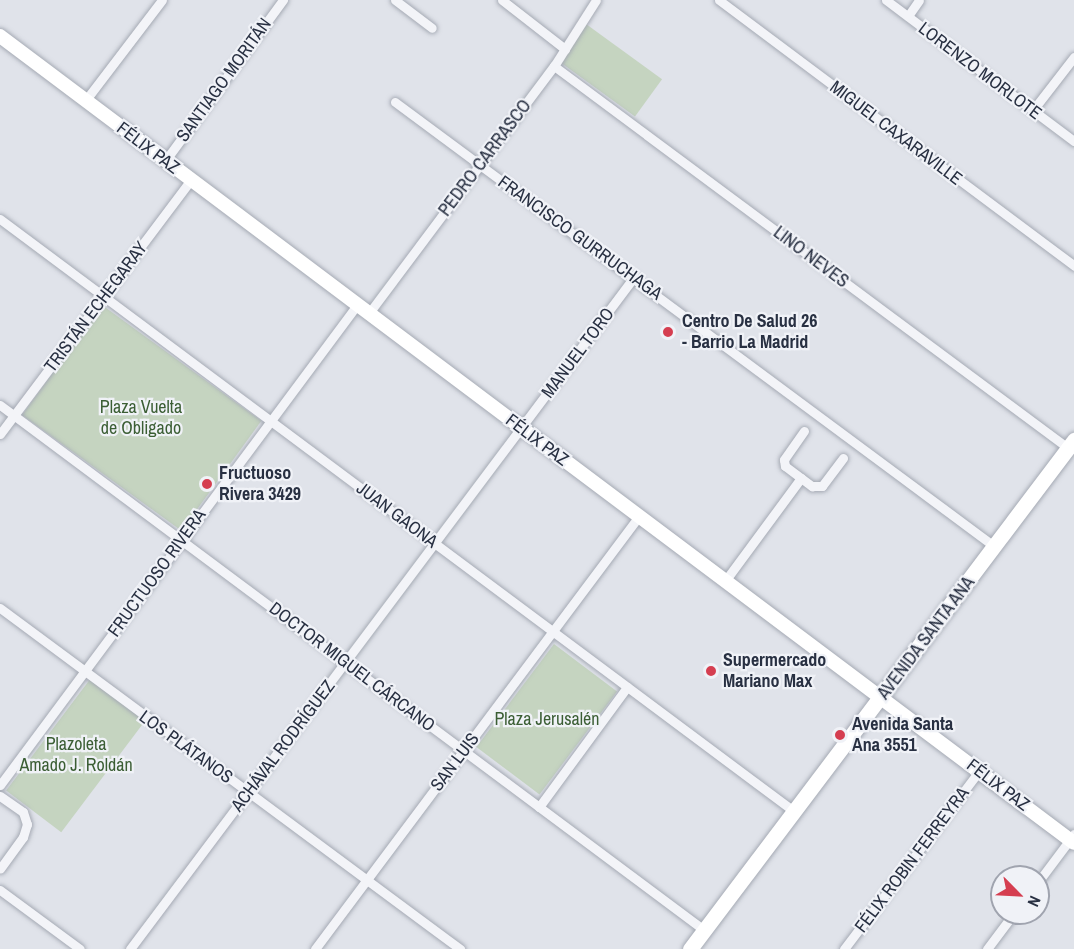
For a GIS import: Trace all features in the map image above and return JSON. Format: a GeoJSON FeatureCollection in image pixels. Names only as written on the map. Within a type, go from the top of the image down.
{"type":"FeatureCollection","features":[{"type":"Feature","properties":{"kind":"main road","name":"FÉLIX PAZ"},"geometry":{"type":"LineString","coordinates":[[0,37],[724,581],[1073,839]]}},
{"type":"Feature","properties":{"kind":"main road","name":"AVENIDA SANTA ANA"},"geometry":{"type":"LineString","coordinates":[[690,949],[1071,444]]}},
{"type":"Feature","properties":{"kind":"street"},"geometry":{"type":"LineString","coordinates":[[86,100],[162,0]]}},
{"type":"Feature","properties":{"kind":"street","name":"SANTIAGO MORITÁN"},"geometry":{"type":"LineString","coordinates":[[165,160],[283,0]]}},
{"type":"Feature","properties":{"kind":"street"},"geometry":{"type":"LineString","coordinates":[[395,0],[432,28]]}},
{"type":"Feature","properties":{"kind":"street"},"geometry":{"type":"LineString","coordinates":[[502,0],[565,48]]}},
{"type":"Feature","properties":{"kind":"street","name":"PEDRO CARRASCO"},"geometry":{"type":"LineString","coordinates":[[363,309],[480,165],[554,66],[596,0]]}},
{"type":"Feature","properties":{"kind":"street","name":"MIGUEL CAXARAVILLE"},"geometry":{"type":"LineString","coordinates":[[719,0],[1074,266]]}},
{"type":"Feature","properties":{"kind":"street","name":"LORENZO MORLOTE"},"geometry":{"type":"LineString","coordinates":[[886,0],[1074,141]]}},
{"type":"Feature","properties":{"kind":"street"},"geometry":{"type":"LineString","coordinates":[[908,16],[920,0]]}},
{"type":"Feature","properties":{"kind":"street"},"geometry":{"type":"LineString","coordinates":[[1033,110],[1074,57]]}},
{"type":"Feature","properties":{"kind":"street","name":"LINO NEVES"},"geometry":{"type":"LineString","coordinates":[[554,66],[1071,444]]}},
{"type":"Feature","properties":{"kind":"street","name":"FRANCISCO GURRUCHAGA"},"geometry":{"type":"LineString","coordinates":[[395,102],[994,546]]}},
{"type":"Feature","properties":{"kind":"street","name":"TRISTÁN ECHEGARAY"},"geometry":{"type":"LineString","coordinates":[[0,434],[191,180]]}},
{"type":"Feature","properties":{"kind":"street","name":"JUAN GAONA"},"geometry":{"type":"LineString","coordinates":[[0,219],[795,812]]}},
{"type":"Feature","properties":{"kind":"street","name":"MANUEL TORO"},"geometry":{"type":"LineString","coordinates":[[521,428],[634,277]]}},
{"type":"Feature","properties":{"kind":"street","name":"FRUCTUOSO RIVERA"},"geometry":{"type":"LineString","coordinates":[[0,785],[270,420],[363,309]]}},
{"type":"Feature","properties":{"kind":"street","name":"DOCTOR MIGUEL CÁRCANO"},"geometry":{"type":"LineString","coordinates":[[0,405],[704,930]]}},
{"type":"Feature","properties":{"kind":"street","name":"ACHÁVAL RODRÍGUEZ"},"geometry":{"type":"LineString","coordinates":[[130,949],[521,428]]}},
{"type":"Feature","properties":{"kind":"street"},"geometry":{"type":"LineString","coordinates":[[804,431],[784,460],[785,466],[812,486],[822,486],[843,458]]}},
{"type":"Feature","properties":{"kind":"street"},"geometry":{"type":"LineString","coordinates":[[724,581],[801,478]]}},
{"type":"Feature","properties":{"kind":"street","name":"SAN LUIS"},"geometry":{"type":"LineString","coordinates":[[315,949],[639,516]]}},
{"type":"Feature","properties":{"kind":"street","name":"LOS PLÁTANOS"},"geometry":{"type":"LineString","coordinates":[[0,608],[460,949]]}},
{"type":"Feature","properties":{"kind":"street"},"geometry":{"type":"LineString","coordinates":[[538,807],[627,687]]}},
{"type":"Feature","properties":{"kind":"street","name":"FÉLIX ROBIN FERREYRA"},"geometry":{"type":"LineString","coordinates":[[844,949],[979,771]]}},
{"type":"Feature","properties":{"kind":"street"},"geometry":{"type":"LineString","coordinates":[[0,796],[23,812],[27,824],[23,837],[0,868]]}},
{"type":"Feature","properties":{"kind":"street"},"geometry":{"type":"LineString","coordinates":[[1050,867],[1073,839]]}},
{"type":"Feature","properties":{"kind":"street"},"geometry":{"type":"LineString","coordinates":[[0,890],[80,949]]}},
{"type":"Feature","properties":{"kind":"street"},"geometry":{"type":"LineString","coordinates":[[987,949],[1005,925]]}},
{"type":"Feature","properties":{"kind":"green space"},"geometry":{"type":"Polygon","coordinates":[[[586,24],[662,79],[635,116],[559,61],[586,24]]]}},
{"type":"Feature","properties":{"kind":"green space","name":"Plaza Vuelta de Obligado"},"geometry":{"type":"Polygon","coordinates":[[[102,305],[261,421],[181,531],[22,415],[102,305]]]}},
{"type":"Feature","properties":{"kind":"green space","name":"Plaza Jerusalén"},"geometry":{"type":"Polygon","coordinates":[[[554,644],[617,692],[539,795],[476,747],[554,644]]]}},
{"type":"Feature","properties":{"kind":"green space","name":"Plazoleta Amado J. Roldán"},"geometry":{"type":"Polygon","coordinates":[[[91,678],[146,720],[61,832],[6,791],[91,678]]]}},
{"type":"Feature","properties":{"kind":"place","name":"Centro De Salud 26 - Barrio La Madrid"},"geometry":{"type":"Point","coordinates":[668,332]}},
{"type":"Feature","properties":{"kind":"place","name":"Fructuoso Rivera 3429"},"geometry":{"type":"Point","coordinates":[207,484]}},
{"type":"Feature","properties":{"kind":"place","name":"Supermercado Mariano Max"},"geometry":{"type":"Point","coordinates":[711,671]}},
{"type":"Feature","properties":{"kind":"place","name":"Avenida Santa Ana 3551"},"geometry":{"type":"Point","coordinates":[840,735]}}]}
